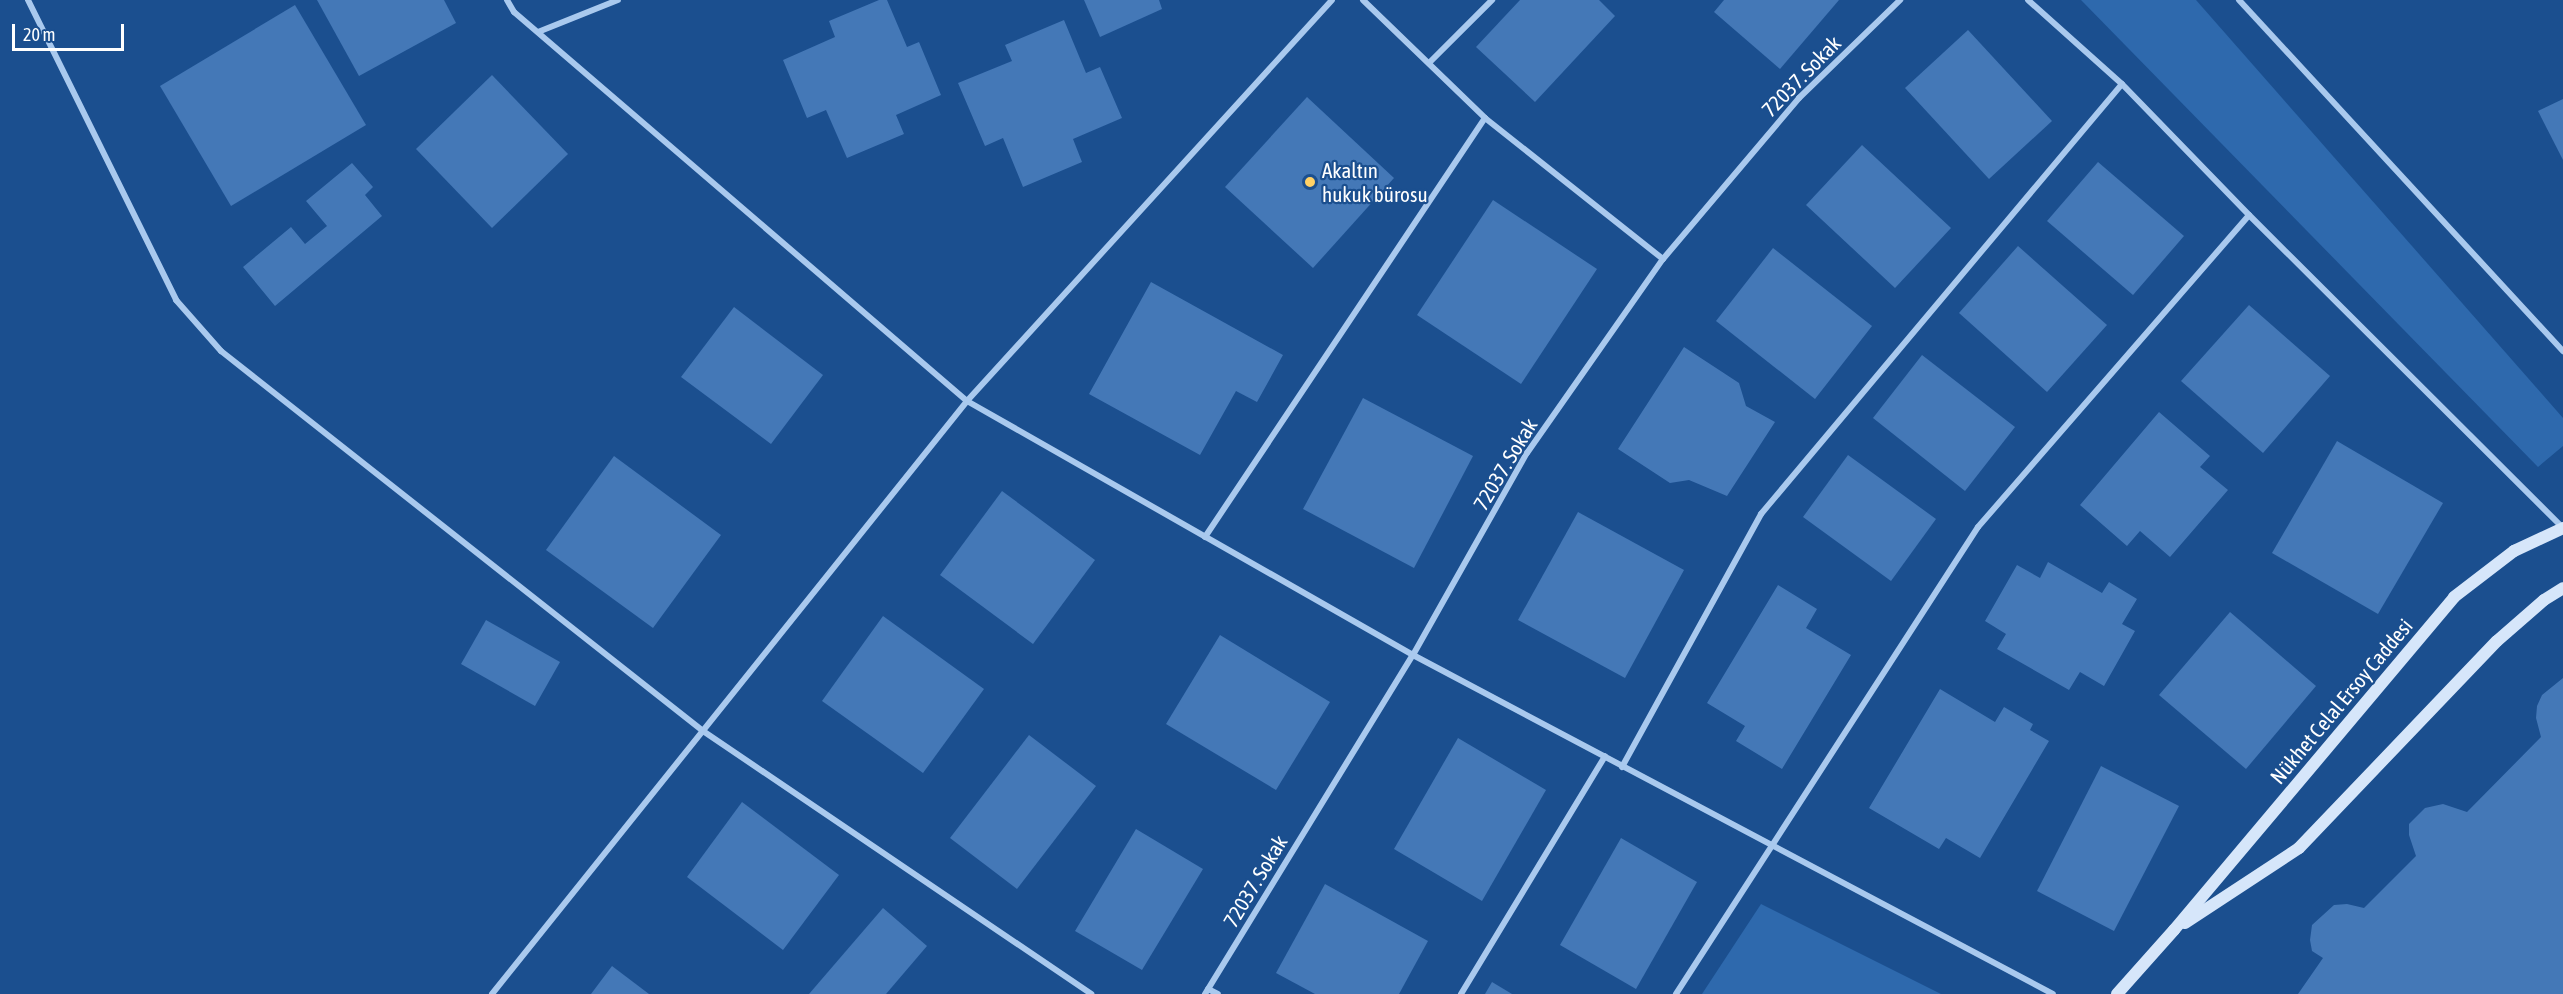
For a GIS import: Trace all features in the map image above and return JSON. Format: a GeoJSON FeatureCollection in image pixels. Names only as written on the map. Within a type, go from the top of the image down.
{"type":"FeatureCollection","features":[{"type":"Feature","properties":{"kind":"main road","name":"Nükhet Celal Ersoy Caddesi"},"geometry":{"type":"LineString","coordinates":[[2117,994],[2174,930],[2454,597],[2514,551],[2563,528]]}},
{"type":"Feature","properties":{"kind":"main road","name":"Nükhet Celal Ersoy Caddesi"},"geometry":{"type":"LineString","coordinates":[[2174,930],[2300,848],[2497,641],[2544,600],[2563,588]]}},
{"type":"Feature","properties":{"kind":"street"},"geometry":{"type":"LineString","coordinates":[[28,0],[176,300],[220,351],[703,731],[1091,994]]}},
{"type":"Feature","properties":{"kind":"street"},"geometry":{"type":"LineString","coordinates":[[507,0],[514,12],[967,401],[1413,654],[2053,994]]}},
{"type":"Feature","properties":{"kind":"street"},"geometry":{"type":"LineString","coordinates":[[538,32],[618,0]]}},
{"type":"Feature","properties":{"kind":"street"},"geometry":{"type":"LineString","coordinates":[[492,994],[967,401],[1332,0]]}},
{"type":"Feature","properties":{"kind":"street"},"geometry":{"type":"LineString","coordinates":[[1363,0],[1430,62],[1485,118],[1663,260]]}},
{"type":"Feature","properties":{"kind":"street"},"geometry":{"type":"LineString","coordinates":[[1430,62],[1492,0]]}},
{"type":"Feature","properties":{"kind":"street","name":"72037. Sokak"},"geometry":{"type":"LineString","coordinates":[[1207,991],[1413,654],[1527,453],[1663,260],[1799,98],[1900,0]]}},
{"type":"Feature","properties":{"kind":"street"},"geometry":{"type":"LineString","coordinates":[[2028,0],[2122,84],[2249,215],[2563,528]]}},
{"type":"Feature","properties":{"kind":"street"},"geometry":{"type":"LineString","coordinates":[[2239,0],[2563,351]]}},
{"type":"Feature","properties":{"kind":"street"},"geometry":{"type":"LineString","coordinates":[[1622,767],[1761,514],[2122,84]]}},
{"type":"Feature","properties":{"kind":"street"},"geometry":{"type":"LineString","coordinates":[[1205,537],[1485,118]]}},
{"type":"Feature","properties":{"kind":"street"},"geometry":{"type":"LineString","coordinates":[[1676,994],[1978,527],[2249,215]]}},
{"type":"Feature","properties":{"kind":"street"},"geometry":{"type":"LineString","coordinates":[[1461,994],[1605,756]]}},
{"type":"Feature","properties":{"kind":"street"},"geometry":{"type":"LineString","coordinates":[[1207,991],[1218,994]]}},
{"type":"Feature","properties":{"kind":"shaded area"},"geometry":{"type":"Polygon","coordinates":[[[2081,0],[2196,0],[2563,418],[2563,446],[2538,467],[2081,0]]]}},
{"type":"Feature","properties":{"kind":"shaded area"},"geometry":{"type":"Polygon","coordinates":[[[1761,904],[1941,994],[1702,994],[1761,904]]]}},
{"type":"Feature","properties":{"kind":"building"},"geometry":{"type":"Polygon","coordinates":[[[317,0],[444,0],[456,23],[359,76],[317,0]]]}},
{"type":"Feature","properties":{"kind":"building"},"geometry":{"type":"Polygon","coordinates":[[[879,0],[887,0],[907,47],[919,42],[941,95],[896,115],[904,134],[847,158],[826,110],[807,118],[783,60],[835,37],[829,21],[879,0]]]}},
{"type":"Feature","properties":{"kind":"building"},"geometry":{"type":"Polygon","coordinates":[[[1084,0],[1159,0],[1162,9],[1100,37],[1084,0]]]}},
{"type":"Feature","properties":{"kind":"building"},"geometry":{"type":"Polygon","coordinates":[[[1520,0],[1599,0],[1615,16],[1535,102],[1476,47],[1520,0]]]}},
{"type":"Feature","properties":{"kind":"building"},"geometry":{"type":"Polygon","coordinates":[[[1724,0],[1839,0],[1780,69],[1714,12],[1724,0]]]}},
{"type":"Feature","properties":{"kind":"building"},"geometry":{"type":"Polygon","coordinates":[[[295,5],[366,125],[231,206],[160,86],[295,5]]]}},
{"type":"Feature","properties":{"kind":"building"},"geometry":{"type":"Polygon","coordinates":[[[1064,20],[1086,73],[1100,67],[1122,118],[1073,139],[1082,162],[1023,187],[1003,138],[985,146],[958,83],[1012,61],[1005,45],[1064,20]]]}},
{"type":"Feature","properties":{"kind":"building"},"geometry":{"type":"Polygon","coordinates":[[[1968,30],[2052,121],[1989,179],[1905,88],[1968,30]]]}},
{"type":"Feature","properties":{"kind":"building"},"geometry":{"type":"Polygon","coordinates":[[[492,75],[568,154],[492,228],[416,149],[492,75]]]}},
{"type":"Feature","properties":{"kind":"building","name":"Akaltın hukuk bürosu"},"geometry":{"type":"Polygon","coordinates":[[[1307,97],[1394,178],[1313,268],[1225,187],[1307,97]]]}},
{"type":"Feature","properties":{"kind":"building"},"geometry":{"type":"Polygon","coordinates":[[[2563,99],[2563,160],[2538,111],[2563,99]]]}},
{"type":"Feature","properties":{"kind":"building"},"geometry":{"type":"Polygon","coordinates":[[[1862,145],[1951,228],[1895,288],[1806,205],[1862,145]]]}},
{"type":"Feature","properties":{"kind":"building"},"geometry":{"type":"Polygon","coordinates":[[[2098,162],[2184,236],[2133,295],[2047,221],[2098,162]]]}},
{"type":"Feature","properties":{"kind":"building"},"geometry":{"type":"Polygon","coordinates":[[[352,163],[373,187],[365,195],[382,216],[275,306],[243,267],[291,227],[305,244],[327,226],[306,201],[352,163]]]}},
{"type":"Feature","properties":{"kind":"building"},"geometry":{"type":"Polygon","coordinates":[[[1493,200],[1597,269],[1521,384],[1417,315],[1493,200]]]}},
{"type":"Feature","properties":{"kind":"building"},"geometry":{"type":"Polygon","coordinates":[[[2018,246],[2107,325],[2047,392],[1959,313],[2018,246]]]}},
{"type":"Feature","properties":{"kind":"building"},"geometry":{"type":"Polygon","coordinates":[[[1773,248],[1872,326],[1815,399],[1716,321],[1773,248]]]}},
{"type":"Feature","properties":{"kind":"building"},"geometry":{"type":"Polygon","coordinates":[[[1151,282],[1283,355],[1257,402],[1236,391],[1200,455],[1089,394],[1151,282]]]}},
{"type":"Feature","properties":{"kind":"building"},"geometry":{"type":"Polygon","coordinates":[[[2249,305],[2330,376],[2263,453],[2181,381],[2249,305]]]}},
{"type":"Feature","properties":{"kind":"building"},"geometry":{"type":"Polygon","coordinates":[[[734,307],[823,375],[771,444],[681,377],[734,307]]]}},
{"type":"Feature","properties":{"kind":"building"},"geometry":{"type":"Polygon","coordinates":[[[1684,347],[1739,383],[1746,406],[1775,422],[1727,496],[1689,480],[1670,483],[1618,449],[1684,347]]]}},
{"type":"Feature","properties":{"kind":"building"},"geometry":{"type":"Polygon","coordinates":[[[1922,355],[2015,427],[1965,491],[1873,418],[1922,355]]]}},
{"type":"Feature","properties":{"kind":"building"},"geometry":{"type":"Polygon","coordinates":[[[1363,398],[1473,456],[1414,568],[1303,509],[1363,398]]]}},
{"type":"Feature","properties":{"kind":"building"},"geometry":{"type":"Polygon","coordinates":[[[2159,412],[2210,456],[2200,467],[2228,490],[2170,557],[2140,531],[2127,546],[2080,505],[2159,412]]]}},
{"type":"Feature","properties":{"kind":"building"},"geometry":{"type":"Polygon","coordinates":[[[2337,441],[2443,503],[2378,614],[2272,553],[2337,441]]]}},
{"type":"Feature","properties":{"kind":"building"},"geometry":{"type":"Polygon","coordinates":[[[1848,455],[1936,519],[1891,581],[1803,517],[1848,455]]]}},
{"type":"Feature","properties":{"kind":"building"},"geometry":{"type":"Polygon","coordinates":[[[614,456],[721,535],[653,628],[546,550],[614,456]]]}},
{"type":"Feature","properties":{"kind":"building"},"geometry":{"type":"Polygon","coordinates":[[[1002,491],[1095,560],[1033,644],[940,575],[1002,491]]]}},
{"type":"Feature","properties":{"kind":"building"},"geometry":{"type":"Polygon","coordinates":[[[1578,512],[1684,570],[1625,678],[1518,620],[1578,512]]]}},
{"type":"Feature","properties":{"kind":"building"},"geometry":{"type":"Polygon","coordinates":[[[2048,562],[2102,593],[2109,582],[2137,599],[2122,624],[2135,631],[2104,686],[2080,672],[2069,690],[1997,649],[2006,634],[1985,621],[2017,565],[2040,578],[2048,562]]]}},
{"type":"Feature","properties":{"kind":"building"},"geometry":{"type":"Polygon","coordinates":[[[1778,585],[1817,609],[1806,628],[1851,655],[1782,769],[1736,741],[1745,726],[1707,703],[1778,585]]]}},
{"type":"Feature","properties":{"kind":"building"},"geometry":{"type":"Polygon","coordinates":[[[2230,612],[2316,686],[2246,769],[2159,695],[2230,612]]]}},
{"type":"Feature","properties":{"kind":"building"},"geometry":{"type":"Polygon","coordinates":[[[883,616],[984,689],[923,773],[822,701],[883,616]]]}},
{"type":"Feature","properties":{"kind":"building"},"geometry":{"type":"Polygon","coordinates":[[[486,620],[560,662],[535,706],[461,664],[486,620]]]}},
{"type":"Feature","properties":{"kind":"building"},"geometry":{"type":"Polygon","coordinates":[[[1220,635],[1330,702],[1276,790],[1166,724],[1220,635]]]}},
{"type":"Feature","properties":{"kind":"building"},"geometry":{"type":"Polygon","coordinates":[[[2563,678],[2563,994],[2298,994],[2323,958],[2312,951],[2310,940],[2312,925],[2334,905],[2347,904],[2364,908],[2416,856],[2409,835],[2409,824],[2425,808],[2443,804],[2467,812],[2541,737],[2536,718],[2537,706],[2542,695],[2563,678]]]}},
{"type":"Feature","properties":{"kind":"building"},"geometry":{"type":"Polygon","coordinates":[[[1940,689],[1995,722],[2004,707],[2033,724],[2030,730],[2049,741],[1980,858],[1946,838],[1939,849],[1869,808],[1940,689]]]}},
{"type":"Feature","properties":{"kind":"building"},"geometry":{"type":"Polygon","coordinates":[[[1029,735],[1096,786],[1017,889],[950,838],[1029,735]]]}},
{"type":"Feature","properties":{"kind":"building"},"geometry":{"type":"Polygon","coordinates":[[[1458,738],[1546,790],[1482,901],[1394,849],[1458,738]]]}},
{"type":"Feature","properties":{"kind":"building"},"geometry":{"type":"Polygon","coordinates":[[[2101,766],[2179,806],[2114,931],[2037,891],[2101,766]]]}},
{"type":"Feature","properties":{"kind":"building"},"geometry":{"type":"Polygon","coordinates":[[[742,802],[839,875],[783,950],[687,877],[742,802]]]}},
{"type":"Feature","properties":{"kind":"building"},"geometry":{"type":"Polygon","coordinates":[[[1136,829],[1203,869],[1142,970],[1075,931],[1136,829]]]}},
{"type":"Feature","properties":{"kind":"building"},"geometry":{"type":"Polygon","coordinates":[[[1621,838],[1697,882],[1636,989],[1560,945],[1621,838]]]}},
{"type":"Feature","properties":{"kind":"building"},"geometry":{"type":"Polygon","coordinates":[[[1325,884],[1428,941],[1399,994],[1315,994],[1276,973],[1325,884]]]}},
{"type":"Feature","properties":{"kind":"building"},"geometry":{"type":"Polygon","coordinates":[[[883,908],[927,946],[886,994],[809,994],[883,908]]]}},
{"type":"Feature","properties":{"kind":"building"},"geometry":{"type":"Polygon","coordinates":[[[612,966],[649,994],[591,994],[612,966]]]}},
{"type":"Feature","properties":{"kind":"building"},"geometry":{"type":"Polygon","coordinates":[[[1492,982],[1512,994],[1485,994],[1492,982]]]}},
{"type":"Feature","properties":{"kind":"place","name":"Akaltın hukuk bürosu"},"geometry":{"type":"Point","coordinates":[1310,182]}}]}
